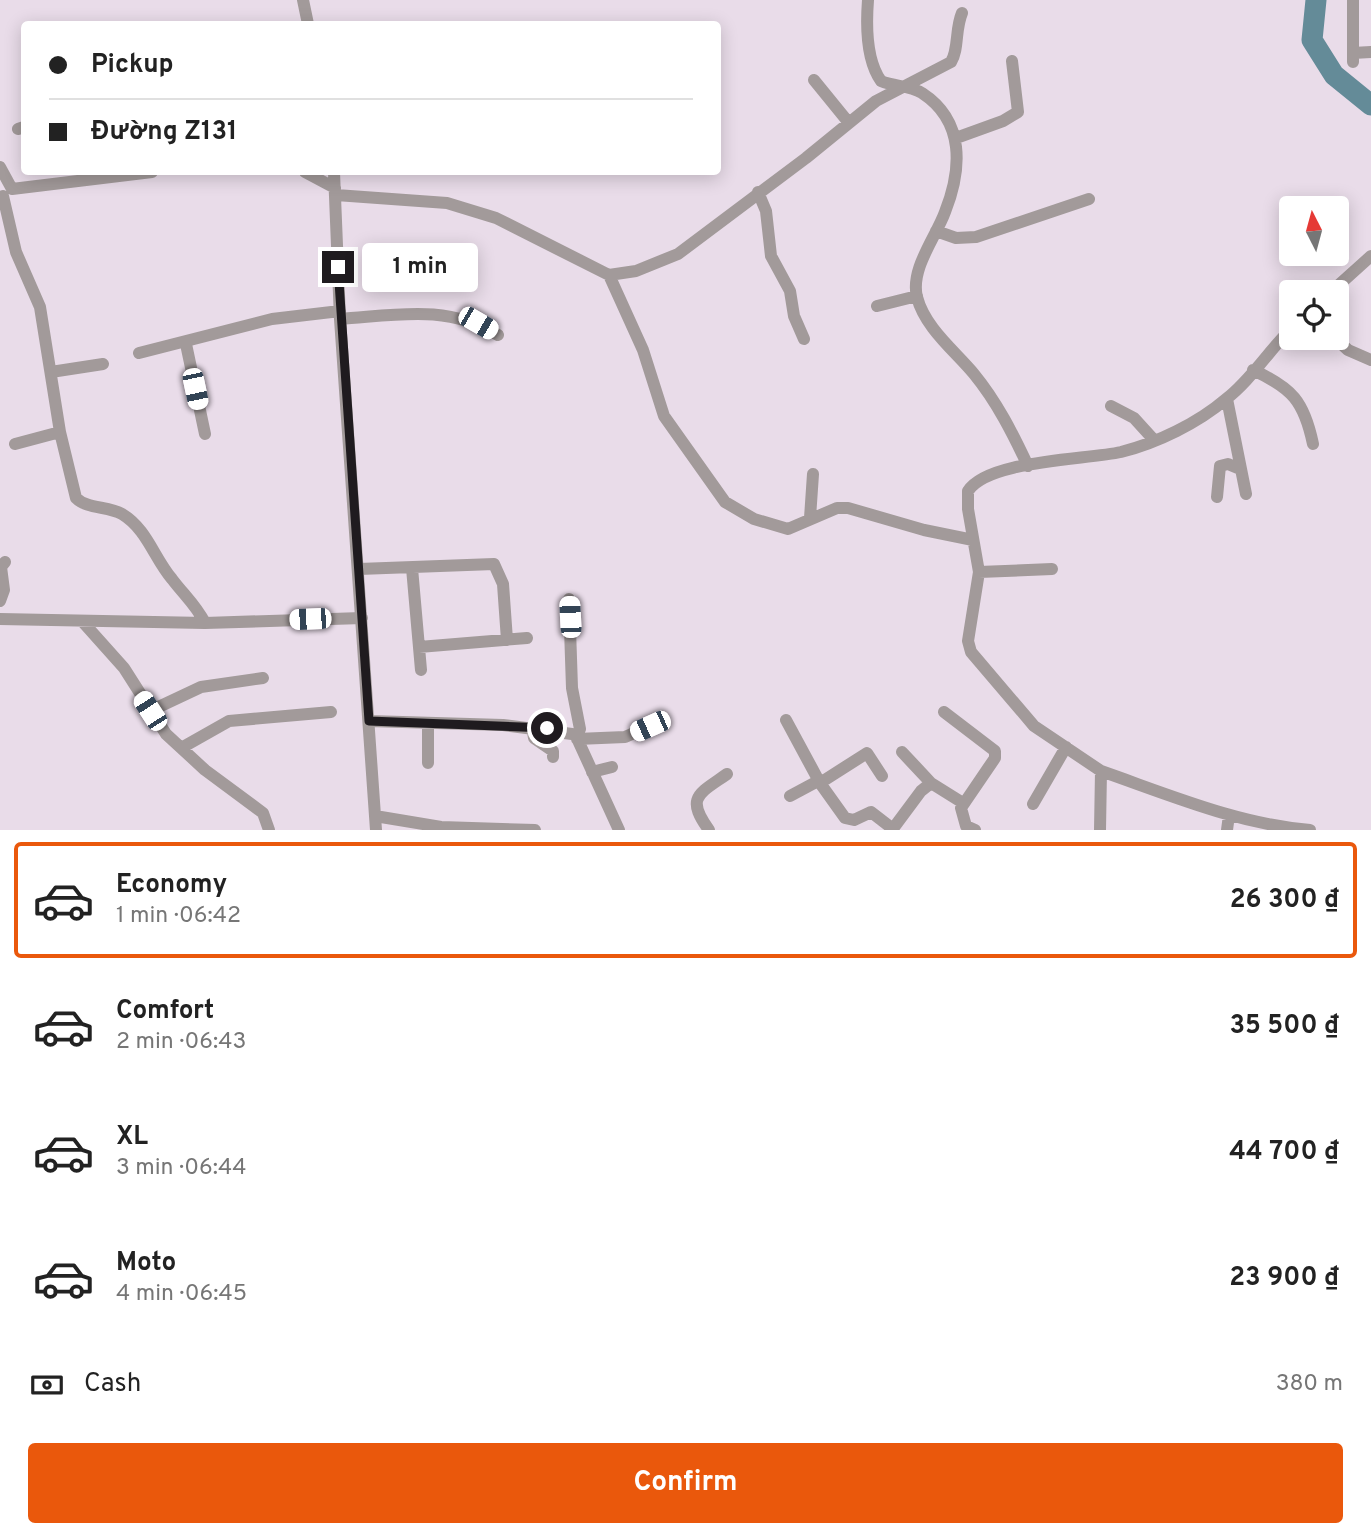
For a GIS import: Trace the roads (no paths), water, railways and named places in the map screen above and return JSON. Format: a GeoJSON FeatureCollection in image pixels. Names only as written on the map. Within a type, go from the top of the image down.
{"type":"FeatureCollection","features":[{"type":"Feature","properties":{"kind":"street"},"geometry":{"type":"LineString","coordinates":[[303,0],[307,21]]}},
{"type":"Feature","properties":{"kind":"street"},"geometry":{"type":"LineString","coordinates":[[868,0],[867,18],[875,72],[881,81],[921,93],[934,103],[948,118],[956,138],[952,190],[921,268],[917,296],[941,338],[975,375],[1006,421],[1028,466]]}},
{"type":"Feature","properties":{"kind":"street"},"geometry":{"type":"LineString","coordinates":[[1353,0],[1353,57],[1371,52]]}},
{"type":"Feature","properties":{"kind":"street"},"geometry":{"type":"LineString","coordinates":[[310,175],[336,192],[420,199],[473,210],[609,275],[654,266],[678,254],[876,100],[953,60],[954,36],[962,13]]}},
{"type":"Feature","properties":{"kind":"street"},"geometry":{"type":"LineString","coordinates":[[956,138],[1018,112],[1012,61]]}},
{"type":"Feature","properties":{"kind":"street"},"geometry":{"type":"LineString","coordinates":[[814,80],[849,123]]}},
{"type":"Feature","properties":{"kind":"street"},"geometry":{"type":"LineString","coordinates":[[0,167],[16,252],[36,294],[60,432],[76,498],[85,505],[105,507],[122,514],[139,528],[165,570],[192,600],[205,623]]}},
{"type":"Feature","properties":{"kind":"street"},"geometry":{"type":"LineString","coordinates":[[5,194],[132,175]]}},
{"type":"Feature","properties":{"kind":"street"},"geometry":{"type":"LineString","coordinates":[[334,175],[340,315],[376,830]]}},
{"type":"Feature","properties":{"kind":"street"},"geometry":{"type":"LineString","coordinates":[[758,192],[766,211],[771,256],[790,291],[794,316],[804,339]]}},
{"type":"Feature","properties":{"kind":"street"},"geometry":{"type":"LineString","coordinates":[[936,231],[956,238],[976,237],[1089,199]]}},
{"type":"Feature","properties":{"kind":"street"},"geometry":{"type":"LineString","coordinates":[[1344,280],[1371,256]]}},
{"type":"Feature","properties":{"kind":"street"},"geometry":{"type":"LineString","coordinates":[[609,275],[643,350],[664,416],[726,502],[776,528],[798,527],[810,518],[837,508],[848,508],[924,530],[973,540]]}},
{"type":"Feature","properties":{"kind":"street"},"geometry":{"type":"LineString","coordinates":[[877,306],[917,296]]}},
{"type":"Feature","properties":{"kind":"street"},"geometry":{"type":"LineString","coordinates":[[139,353],[186,344],[272,319],[340,315],[426,312],[465,318],[498,335]]}},
{"type":"Feature","properties":{"kind":"street"},"geometry":{"type":"LineString","coordinates":[[1279,342],[1227,399],[1185,426],[1121,452],[1028,466],[981,478],[972,485],[967,499],[979,572],[968,641],[971,652],[1034,726],[1101,771],[1229,816],[1281,829],[1310,830]]}},
{"type":"Feature","properties":{"kind":"street"},"geometry":{"type":"LineString","coordinates":[[186,344],[205,434]]}},
{"type":"Feature","properties":{"kind":"street"},"geometry":{"type":"LineString","coordinates":[[1348,350],[1371,360]]}},
{"type":"Feature","properties":{"kind":"street"},"geometry":{"type":"LineString","coordinates":[[51,372],[103,364]]}},
{"type":"Feature","properties":{"kind":"street"},"geometry":{"type":"LineString","coordinates":[[1253,370],[1285,387],[1296,398],[1308,420],[1313,444]]}},
{"type":"Feature","properties":{"kind":"street"},"geometry":{"type":"LineString","coordinates":[[1227,399],[1246,494]]}},
{"type":"Feature","properties":{"kind":"street"},"geometry":{"type":"LineString","coordinates":[[1111,406],[1134,418],[1154,440]]}},
{"type":"Feature","properties":{"kind":"street"},"geometry":{"type":"LineString","coordinates":[[15,444],[60,432]]}},
{"type":"Feature","properties":{"kind":"street"},"geometry":{"type":"LineString","coordinates":[[1217,498],[1220,466],[1228,464],[1240,469]]}},
{"type":"Feature","properties":{"kind":"street"},"geometry":{"type":"LineString","coordinates":[[810,518],[813,474]]}},
{"type":"Feature","properties":{"kind":"street"},"geometry":{"type":"LineString","coordinates":[[5,562],[1,567],[4,590],[0,603],[4,619],[205,623],[362,618]]}},
{"type":"Feature","properties":{"kind":"street"},"geometry":{"type":"LineString","coordinates":[[359,569],[494,564],[500,572],[503,584],[507,640]]}},
{"type":"Feature","properties":{"kind":"street"},"geometry":{"type":"LineString","coordinates":[[412,568],[421,670]]}},
{"type":"Feature","properties":{"kind":"street"},"geometry":{"type":"LineString","coordinates":[[979,572],[1052,569]]}},
{"type":"Feature","properties":{"kind":"street"},"geometry":{"type":"LineString","coordinates":[[569,599],[572,688],[580,729],[576,738],[619,830]]}},
{"type":"Feature","properties":{"kind":"street"},"geometry":{"type":"LineString","coordinates":[[82,621],[124,668],[166,734],[205,770],[263,813],[269,830]]}},
{"type":"Feature","properties":{"kind":"street"},"geometry":{"type":"LineString","coordinates":[[419,647],[527,638]]}},
{"type":"Feature","properties":{"kind":"street"},"geometry":{"type":"LineString","coordinates":[[150,711],[201,687],[264,678]]}},
{"type":"Feature","properties":{"kind":"street"},"geometry":{"type":"LineString","coordinates":[[183,747],[229,721],[331,712]]}},
{"type":"Feature","properties":{"kind":"street"},"geometry":{"type":"LineString","coordinates":[[944,712],[995,751],[995,758],[963,803],[963,820],[975,830]]}},
{"type":"Feature","properties":{"kind":"street"},"geometry":{"type":"LineString","coordinates":[[786,720],[819,782],[845,818],[854,820],[871,812],[893,829],[921,791],[931,783]]}},
{"type":"Feature","properties":{"kind":"street"},"geometry":{"type":"LineString","coordinates":[[369,721],[532,727],[576,738],[625,737],[650,726]]}},
{"type":"Feature","properties":{"kind":"street"},"geometry":{"type":"LineString","coordinates":[[428,724],[428,763]]}},
{"type":"Feature","properties":{"kind":"street"},"geometry":{"type":"LineString","coordinates":[[532,727],[534,738],[553,751],[553,757]]}},
{"type":"Feature","properties":{"kind":"street"},"geometry":{"type":"LineString","coordinates":[[1033,804],[1066,747]]}},
{"type":"Feature","properties":{"kind":"street"},"geometry":{"type":"LineString","coordinates":[[902,752],[931,783],[963,803]]}},
{"type":"Feature","properties":{"kind":"street"},"geometry":{"type":"LineString","coordinates":[[790,796],[867,754],[882,776]]}},
{"type":"Feature","properties":{"kind":"street"},"geometry":{"type":"LineString","coordinates":[[592,772],[612,767]]}},
{"type":"Feature","properties":{"kind":"street"},"geometry":{"type":"LineString","coordinates":[[1100,830],[1101,771]]}},
{"type":"Feature","properties":{"kind":"street"},"geometry":{"type":"LineString","coordinates":[[709,830],[695,809],[695,802],[700,794],[727,774]]}},
{"type":"Feature","properties":{"kind":"street"},"geometry":{"type":"LineString","coordinates":[[375,816],[442,827],[535,830]]}},
{"type":"Feature","properties":{"kind":"street"},"geometry":{"type":"LineString","coordinates":[[1227,830],[1229,816]]}},
{"type":"Feature","properties":{"kind":"waterway"},"geometry":{"type":"LineString","coordinates":[[1316,0],[1312,40],[1334,75],[1371,105]]}}]}
